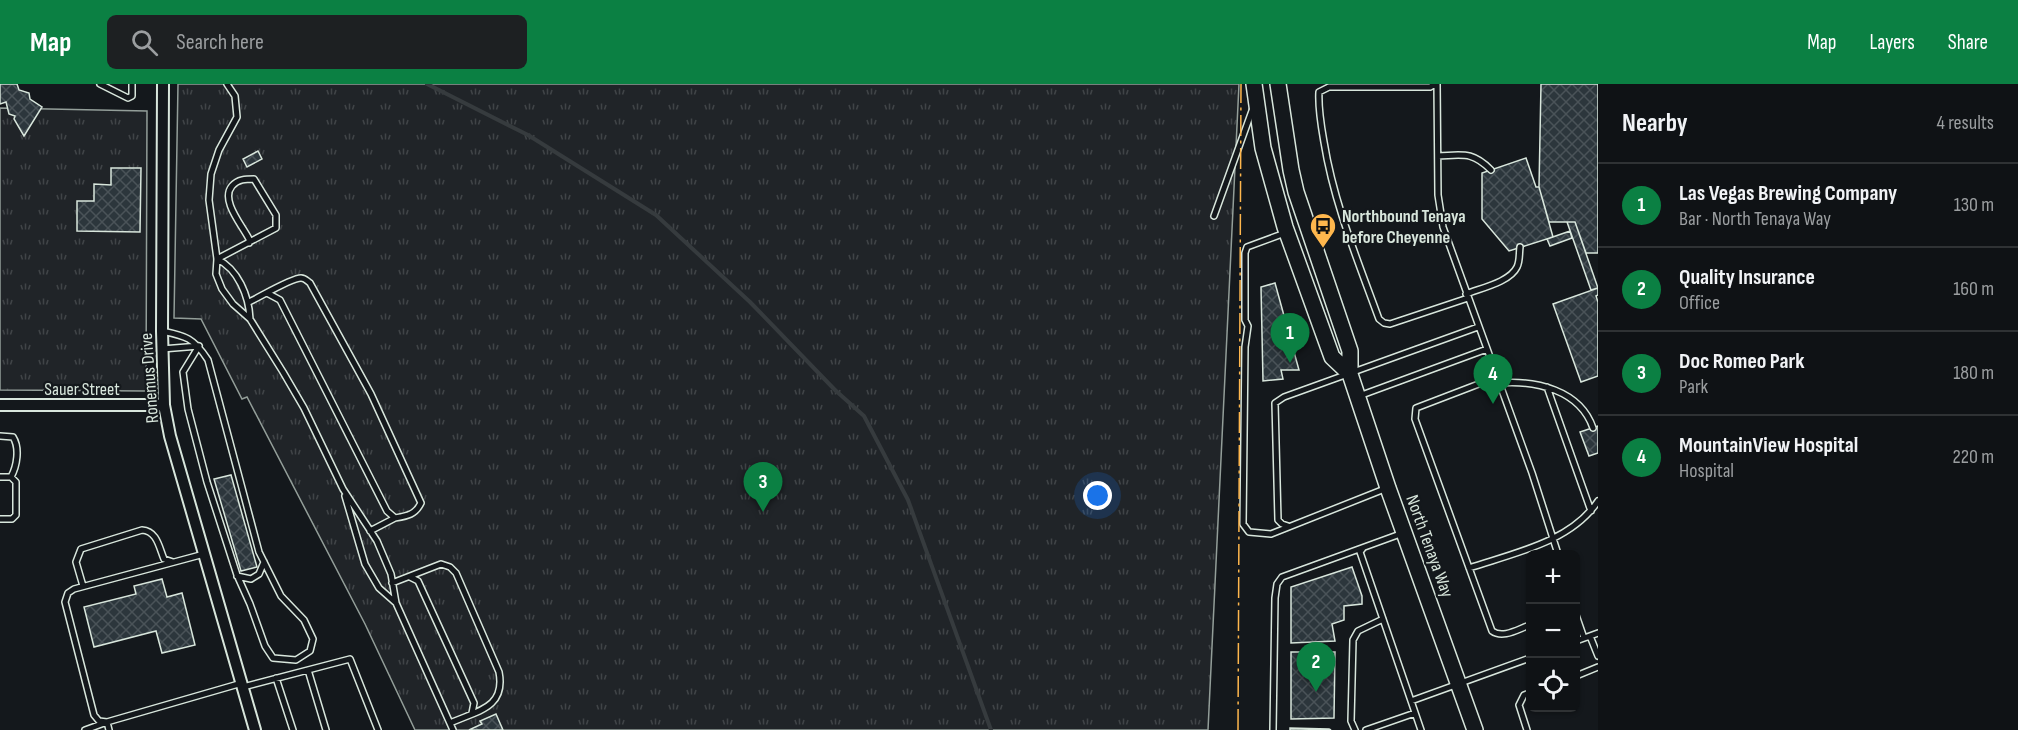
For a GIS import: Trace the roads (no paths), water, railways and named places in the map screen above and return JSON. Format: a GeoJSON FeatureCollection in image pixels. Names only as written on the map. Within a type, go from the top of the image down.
{"type":"FeatureCollection","features":[{"type":"Feature","properties":{"kind":"main road","name":"North Tenaya Way"},"geometry":{"type":"LineString","coordinates":[[1254,84],[1263,148],[1287,232],[1332,357],[1350,374]]}},
{"type":"Feature","properties":{"kind":"main road","name":"North Tenaya Way"},"geometry":{"type":"LineString","coordinates":[[1278,84],[1296,192],[1350,351],[1350,374],[1475,730]]}},
{"type":"Feature","properties":{"kind":"street","name":"Ronemus Drive"},"geometry":{"type":"LineString","coordinates":[[163,84],[162,349],[164,405],[170,436],[255,730]]}},
{"type":"Feature","properties":{"kind":"street","name":"Sauer Street"},"geometry":{"type":"LineString","coordinates":[[0,405],[164,405]]}},
{"type":"Feature","properties":{"kind":"lane"},"geometry":{"type":"LineString","coordinates":[[100,84],[128,98],[132,96],[132,84]]}},
{"type":"Feature","properties":{"kind":"lane"},"geometry":{"type":"LineString","coordinates":[[227,84],[235,96],[237,117],[219,150],[211,174],[209,200],[217,259],[216,274],[222,289],[233,304],[249,319],[294,391],[343,489],[377,541],[391,574],[396,603],[453,730]]}},
{"type":"Feature","properties":{"kind":"lane"},"geometry":{"type":"LineString","coordinates":[[1520,247],[1518,266],[1513,273],[1503,279],[1467,296],[1390,324],[1384,323],[1379,319],[1341,214],[1328,166],[1318,107],[1319,92],[1329,87],[1430,87],[1436,84],[1438,199],[1443,227],[1467,296],[1478,327],[1487,349],[1554,539],[1557,550]]}},
{"type":"Feature","properties":{"kind":"lane"},"geometry":{"type":"LineString","coordinates":[[1214,216],[1256,101]]}},
{"type":"Feature","properties":{"kind":"lane"},"geometry":{"type":"LineString","coordinates":[[1438,156],[1472,156],[1480,159],[1491,170]]}},
{"type":"Feature","properties":{"kind":"lane"},"geometry":{"type":"LineString","coordinates":[[217,259],[249,243],[276,228],[278,220],[254,179],[236,182],[229,190],[228,201],[249,243]]}},
{"type":"Feature","properties":{"kind":"lane"},"geometry":{"type":"LineString","coordinates":[[1287,232],[1252,244],[1247,247],[1245,253],[1245,320],[1248,326],[1245,348],[1243,524],[1249,532],[1271,534],[1389,488]]}},
{"type":"Feature","properties":{"kind":"lane"},"geometry":{"type":"LineString","coordinates":[[217,259],[227,264],[249,302],[249,319]]}},
{"type":"Feature","properties":{"kind":"lane"},"geometry":{"type":"LineString","coordinates":[[249,302],[298,278],[310,282],[371,394],[421,503],[417,510],[409,516],[394,518],[370,531]]}},
{"type":"Feature","properties":{"kind":"lane"},"geometry":{"type":"LineString","coordinates":[[267,293],[280,300],[387,511],[394,518]]}},
{"type":"Feature","properties":{"kind":"lane"},"geometry":{"type":"LineString","coordinates":[[1289,527],[1278,520],[1275,403],[1284,397],[1478,327]]}},
{"type":"Feature","properties":{"kind":"lane"},"geometry":{"type":"LineString","coordinates":[[162,331],[190,339],[199,346],[208,360],[260,552],[281,597],[304,620],[313,639],[310,651],[296,660],[273,658],[265,645],[237,576],[207,483],[188,409],[183,372],[199,346]]}},
{"type":"Feature","properties":{"kind":"lane"},"geometry":{"type":"LineString","coordinates":[[162,349],[199,346]]}},
{"type":"Feature","properties":{"kind":"lane"},"geometry":{"type":"LineString","coordinates":[[1358,396],[1487,349]]}},
{"type":"Feature","properties":{"kind":"lane"},"geometry":{"type":"LineString","coordinates":[[1526,626],[1502,635],[1492,631],[1415,413],[1416,408],[1498,380],[1520,381],[1547,387],[1575,401],[1589,416],[1593,428]]}},
{"type":"Feature","properties":{"kind":"lane"},"geometry":{"type":"LineString","coordinates":[[1547,387],[1591,511]]}},
{"type":"Feature","properties":{"kind":"lane"},"geometry":{"type":"LineString","coordinates":[[0,436],[13,437],[16,442],[16,466],[11,477]]}},
{"type":"Feature","properties":{"kind":"lane"},"geometry":{"type":"LineString","coordinates":[[0,477],[11,477],[16,482],[16,515],[12,519],[0,519]]}},
{"type":"Feature","properties":{"kind":"lane"},"geometry":{"type":"LineString","coordinates":[[343,489],[365,564],[379,588],[396,603]]}},
{"type":"Feature","properties":{"kind":"lane"},"geometry":{"type":"LineString","coordinates":[[1469,568],[1554,539],[1591,511],[1598,501]]}},
{"type":"Feature","properties":{"kind":"lane"},"geometry":{"type":"LineString","coordinates":[[83,586],[76,562],[81,549],[142,530],[148,530],[154,534],[164,559],[174,562]]}},
{"type":"Feature","properties":{"kind":"lane"},"geometry":{"type":"LineString","coordinates":[[1273,730],[1277,584],[1282,577],[1404,532]]}},
{"type":"Feature","properties":{"kind":"lane"},"geometry":{"type":"LineString","coordinates":[[1364,547],[1360,552],[1421,730]]}},
{"type":"Feature","properties":{"kind":"lane"},"geometry":{"type":"LineString","coordinates":[[107,722],[99,721],[94,715],[65,602],[68,593],[83,586],[204,554]]}},
{"type":"Feature","properties":{"kind":"lane"},"geometry":{"type":"LineString","coordinates":[[237,576],[252,579],[259,574],[264,562]]}},
{"type":"Feature","properties":{"kind":"lane"},"geometry":{"type":"LineString","coordinates":[[392,583],[441,564],[450,567],[456,573],[499,672],[501,683],[493,704],[450,723]]}},
{"type":"Feature","properties":{"kind":"lane"},"geometry":{"type":"LineString","coordinates":[[410,576],[418,581],[474,703],[472,713]]}},
{"type":"Feature","properties":{"kind":"lane"},"geometry":{"type":"LineString","coordinates":[[1355,730],[1351,721],[1353,640],[1358,631],[1383,619]]}},
{"type":"Feature","properties":{"kind":"lane"},"geometry":{"type":"LineString","coordinates":[[1580,624],[1598,656]]}},
{"type":"Feature","properties":{"kind":"lane"},"geometry":{"type":"LineString","coordinates":[[1580,640],[1598,633]]}},
{"type":"Feature","properties":{"kind":"lane"},"geometry":{"type":"LineString","coordinates":[[85,730],[242,685],[350,659],[378,730]]}},
{"type":"Feature","properties":{"kind":"lane"},"geometry":{"type":"LineString","coordinates":[[1411,701],[1526,660]]}},
{"type":"Feature","properties":{"kind":"lane"},"geometry":{"type":"LineString","coordinates":[[1580,674],[1598,667]]}},
{"type":"Feature","properties":{"kind":"lane"},"geometry":{"type":"LineString","coordinates":[[308,670],[326,730]]}},
{"type":"Feature","properties":{"kind":"lane"},"geometry":{"type":"LineString","coordinates":[[276,678],[293,730]]}},
{"type":"Feature","properties":{"kind":"lane"},"geometry":{"type":"LineString","coordinates":[[1526,694],[1519,705],[1527,730]]}},
{"type":"Feature","properties":{"kind":"lane"},"geometry":{"type":"LineString","coordinates":[[1366,730],[1415,713]]}},
{"type":"Feature","properties":{"kind":"lane"},"geometry":{"type":"LineString","coordinates":[[107,722],[109,730]]}},
{"type":"Feature","properties":{"kind":"waterway"},"geometry":{"type":"LineString","coordinates":[[427,84],[528,135],[656,215],[750,302],[835,390],[864,416],[908,500],[991,730]]}},
{"type":"Feature","properties":{"kind":"place","name":"Northbound Tenaya before Cheyenne"},"geometry":{"type":"Point","coordinates":[1323,249]}},
{"type":"Feature","properties":{"kind":"place","name":"Las Vegas Brewing Company"},"geometry":{"type":"Point","coordinates":[1290,363]}},
{"type":"Feature","properties":{"kind":"place","name":"MountainView Hospital"},"geometry":{"type":"Point","coordinates":[1493,404]}},
{"type":"Feature","properties":{"kind":"place","name":"Doc Romeo Park"},"geometry":{"type":"Point","coordinates":[763,512]}},
{"type":"Feature","properties":{"kind":"place","name":"Quality Insurance"},"geometry":{"type":"Point","coordinates":[1316,692]}}]}
